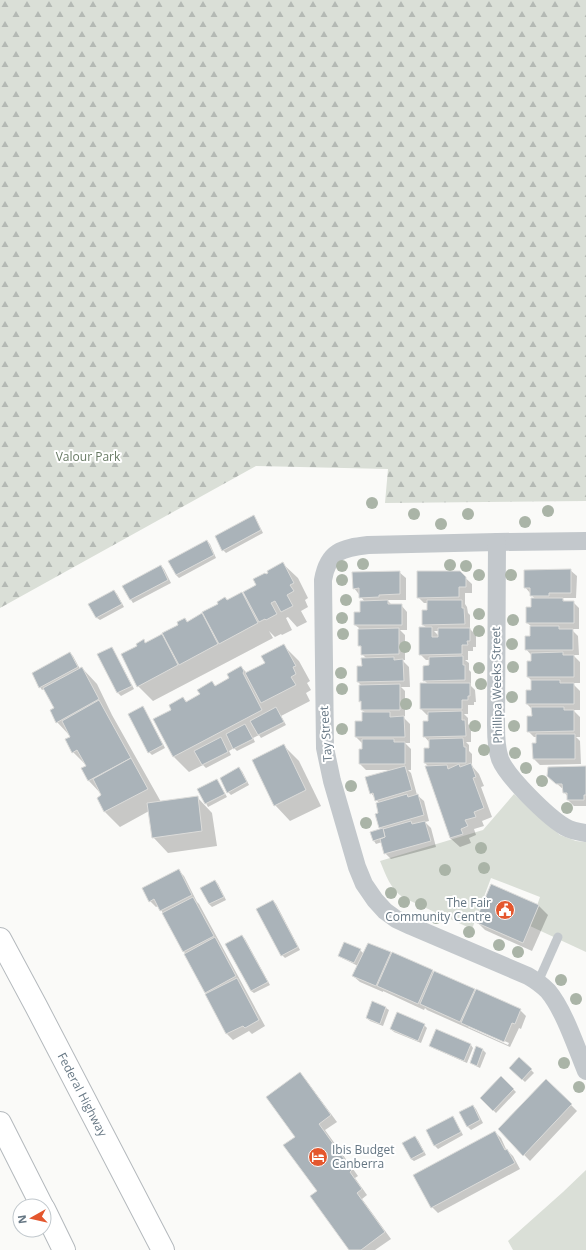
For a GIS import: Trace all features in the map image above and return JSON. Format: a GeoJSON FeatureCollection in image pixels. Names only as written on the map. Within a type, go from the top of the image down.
{"type":"FeatureCollection","features":[{"type":"Feature","properties":{"kind":"highway","name":"Federal Highway"},"geometry":{"type":"LineString","coordinates":[[0,939],[163,1250]]}},
{"type":"Feature","properties":{"kind":"highway"},"geometry":{"type":"LineString","coordinates":[[0,1123],[38,1198]]}},
{"type":"Feature","properties":{"kind":"highway"},"geometry":{"type":"LineString","coordinates":[[52,1225],[64,1250]]}},
{"type":"Feature","properties":{"kind":"street","name":"Tay Street"},"geometry":{"type":"LineString","coordinates":[[586,541],[368,545],[350,547],[342,550],[332,558],[325,570],[323,580],[325,748],[332,781],[357,867],[364,884],[385,911],[396,919],[528,976],[538,982],[548,991],[556,1002],[586,1071]]}},
{"type":"Feature","properties":{"kind":"street","name":"Phillipa Weeks Street"},"geometry":{"type":"LineString","coordinates":[[497,542],[496,725],[497,744],[500,758],[509,774],[548,814],[567,828],[577,832],[586,833]]}},
{"type":"Feature","properties":{"kind":"lane"},"geometry":{"type":"LineString","coordinates":[[538,982],[558,937]]}},
{"type":"Feature","properties":{"kind":"green space","name":"Valour Park"},"geometry":{"type":"Polygon","coordinates":[[[0,0],[586,0],[586,501],[385,503],[388,469],[256,466],[0,608],[0,0]]]}},
{"type":"Feature","properties":{"kind":"green space"},"geometry":{"type":"Polygon","coordinates":[[[514,794],[560,835],[576,841],[586,842],[586,952],[530,926],[540,897],[491,878],[472,929],[404,898],[392,886],[380,861],[483,830],[514,794]]]}},
{"type":"Feature","properties":{"kind":"green space"},"geometry":{"type":"Polygon","coordinates":[[[586,1170],[586,1250],[513,1250],[508,1241],[586,1170]]]}},
{"type":"Feature","properties":{"kind":"building"},"geometry":{"type":"Polygon","coordinates":[[[254,515],[261,530],[222,551],[215,536],[254,515]]]}},
{"type":"Feature","properties":{"kind":"building"},"geometry":{"type":"Polygon","coordinates":[[[207,540],[214,555],[176,575],[168,561],[207,540]]]}},
{"type":"Feature","properties":{"kind":"building"},"geometry":{"type":"Polygon","coordinates":[[[283,562],[294,583],[290,585],[294,591],[287,595],[293,606],[281,612],[275,601],[271,603],[277,614],[259,622],[243,592],[256,585],[253,579],[268,573],[267,571],[283,562]]]}},
{"type":"Feature","properties":{"kind":"building"},"geometry":{"type":"Polygon","coordinates":[[[161,565],[168,580],[130,600],[122,586],[161,565]]]}},
{"type":"Feature","properties":{"kind":"building"},"geometry":{"type":"Polygon","coordinates":[[[571,569],[571,593],[549,593],[549,596],[530,596],[530,588],[524,588],[524,570],[571,569]]]}},
{"type":"Feature","properties":{"kind":"building"},"geometry":{"type":"Polygon","coordinates":[[[400,571],[400,594],[359,598],[359,588],[353,589],[352,572],[400,571]]]}},
{"type":"Feature","properties":{"kind":"building"},"geometry":{"type":"Polygon","coordinates":[[[417,571],[460,571],[466,577],[466,587],[459,587],[459,597],[417,598],[417,571]]]}},
{"type":"Feature","properties":{"kind":"building"},"geometry":{"type":"Polygon","coordinates":[[[114,590],[122,604],[96,618],[88,604],[114,590]]]}},
{"type":"Feature","properties":{"kind":"building"},"geometry":{"type":"Polygon","coordinates":[[[242,592],[258,623],[219,644],[202,612],[218,604],[217,602],[225,597],[227,600],[242,592]]]}},
{"type":"Feature","properties":{"kind":"building"},"geometry":{"type":"Polygon","coordinates":[[[531,598],[563,598],[563,601],[574,601],[574,623],[526,623],[526,607],[531,607],[531,598]]]}},
{"type":"Feature","properties":{"kind":"building"},"geometry":{"type":"Polygon","coordinates":[[[388,600],[388,604],[402,604],[402,625],[354,625],[354,612],[360,612],[360,601],[388,600]]]}},
{"type":"Feature","properties":{"kind":"building"},"geometry":{"type":"Polygon","coordinates":[[[427,600],[462,600],[465,624],[422,625],[422,610],[427,610],[427,600]]]}},
{"type":"Feature","properties":{"kind":"building"},"geometry":{"type":"Polygon","coordinates":[[[202,613],[218,644],[179,665],[162,633],[178,625],[177,622],[185,618],[187,622],[202,613]]]}},
{"type":"Feature","properties":{"kind":"building"},"geometry":{"type":"Polygon","coordinates":[[[530,626],[559,626],[559,629],[573,629],[573,650],[525,650],[525,636],[530,636],[530,626]]]}},
{"type":"Feature","properties":{"kind":"building"},"geometry":{"type":"Polygon","coordinates":[[[419,627],[432,627],[432,637],[438,637],[438,628],[470,628],[470,641],[467,641],[468,645],[462,645],[462,654],[419,655],[419,627]]]}},
{"type":"Feature","properties":{"kind":"building"},"geometry":{"type":"Polygon","coordinates":[[[399,628],[399,654],[361,655],[361,646],[358,646],[358,629],[399,628]]]}},
{"type":"Feature","properties":{"kind":"building"},"geometry":{"type":"Polygon","coordinates":[[[162,634],[178,665],[137,687],[121,654],[137,646],[136,644],[144,639],[145,643],[162,634]]]}},
{"type":"Feature","properties":{"kind":"building"},"geometry":{"type":"Polygon","coordinates":[[[284,644],[296,666],[293,667],[296,674],[291,677],[296,685],[261,703],[245,673],[265,663],[261,656],[284,644]]]}},
{"type":"Feature","properties":{"kind":"building"},"geometry":{"type":"Polygon","coordinates":[[[112,647],[132,686],[117,693],[97,654],[112,647]]]}},
{"type":"Feature","properties":{"kind":"building"},"geometry":{"type":"Polygon","coordinates":[[[70,652],[78,667],[39,688],[32,673],[70,652]]]}},
{"type":"Feature","properties":{"kind":"building"},"geometry":{"type":"Polygon","coordinates":[[[563,652],[563,655],[574,655],[574,677],[527,677],[527,661],[531,661],[531,653],[563,652]]]}},
{"type":"Feature","properties":{"kind":"building"},"geometry":{"type":"Polygon","coordinates":[[[463,656],[463,665],[465,665],[465,680],[423,681],[423,666],[429,665],[429,657],[463,656]]]}},
{"type":"Feature","properties":{"kind":"building"},"geometry":{"type":"Polygon","coordinates":[[[394,657],[394,660],[403,659],[404,681],[357,682],[357,666],[362,666],[361,658],[394,657]]]}},
{"type":"Feature","properties":{"kind":"building"},"geometry":{"type":"Polygon","coordinates":[[[241,666],[244,671],[243,673],[262,710],[173,757],[153,719],[171,710],[169,705],[183,697],[186,702],[200,694],[197,690],[212,681],[215,686],[229,678],[227,674],[241,666]]]}},
{"type":"Feature","properties":{"kind":"building"},"geometry":{"type":"Polygon","coordinates":[[[82,667],[99,699],[56,723],[50,710],[54,708],[43,688],[82,667]]]}},
{"type":"Feature","properties":{"kind":"building"},"geometry":{"type":"Polygon","coordinates":[[[531,680],[560,680],[560,683],[574,683],[574,704],[526,704],[526,690],[531,690],[531,680]]]}},
{"type":"Feature","properties":{"kind":"building"},"geometry":{"type":"Polygon","coordinates":[[[420,683],[470,683],[470,696],[468,696],[468,700],[462,700],[462,709],[420,709],[420,683]]]}},
{"type":"Feature","properties":{"kind":"building"},"geometry":{"type":"Polygon","coordinates":[[[400,684],[400,710],[361,710],[361,701],[359,702],[359,685],[400,684]]]}},
{"type":"Feature","properties":{"kind":"building"},"geometry":{"type":"Polygon","coordinates":[[[99,700],[131,758],[88,781],[81,768],[86,766],[77,750],[72,753],[65,739],[70,737],[62,721],[99,700]]]}},
{"type":"Feature","properties":{"kind":"building"},"geometry":{"type":"Polygon","coordinates":[[[143,706],[163,745],[148,753],[128,714],[143,706]]]}},
{"type":"Feature","properties":{"kind":"building"},"geometry":{"type":"Polygon","coordinates":[[[276,707],[284,722],[258,735],[250,721],[276,707]]]}},
{"type":"Feature","properties":{"kind":"building"},"geometry":{"type":"Polygon","coordinates":[[[531,707],[564,707],[564,710],[574,710],[574,731],[527,732],[527,716],[532,716],[531,707]]]}},
{"type":"Feature","properties":{"kind":"building"},"geometry":{"type":"Polygon","coordinates":[[[462,711],[462,720],[465,720],[466,736],[423,737],[423,721],[428,721],[428,712],[462,711]]]}},
{"type":"Feature","properties":{"kind":"building"},"geometry":{"type":"Polygon","coordinates":[[[362,712],[390,712],[390,717],[404,716],[405,737],[355,737],[355,721],[362,721],[362,712]]]}},
{"type":"Feature","properties":{"kind":"building"},"geometry":{"type":"Polygon","coordinates":[[[245,724],[253,739],[233,749],[226,734],[245,724]]]}},
{"type":"Feature","properties":{"kind":"building"},"geometry":{"type":"Polygon","coordinates":[[[536,734],[575,734],[575,759],[533,759],[532,743],[536,743],[536,734]]]}},
{"type":"Feature","properties":{"kind":"building"},"geometry":{"type":"Polygon","coordinates":[[[221,737],[228,752],[202,765],[194,751],[221,737]]]}},
{"type":"Feature","properties":{"kind":"building"},"geometry":{"type":"Polygon","coordinates":[[[463,738],[464,747],[466,747],[466,763],[424,763],[424,748],[429,748],[429,739],[463,738]]]}},
{"type":"Feature","properties":{"kind":"building"},"geometry":{"type":"Polygon","coordinates":[[[362,739],[394,739],[394,742],[405,742],[405,764],[359,764],[359,749],[362,749],[362,739]]]}},
{"type":"Feature","properties":{"kind":"building"},"geometry":{"type":"Polygon","coordinates":[[[284,744],[306,790],[274,806],[252,760],[284,744]]]}},
{"type":"Feature","properties":{"kind":"building"},"geometry":{"type":"Polygon","coordinates":[[[131,758],[148,789],[104,812],[97,798],[101,795],[93,779],[131,758]]]}},
{"type":"Feature","properties":{"kind":"building"},"geometry":{"type":"Polygon","coordinates":[[[471,763],[476,777],[473,778],[484,808],[474,812],[476,817],[465,820],[468,826],[461,829],[463,834],[450,838],[425,766],[447,765],[448,769],[459,764],[460,767],[471,763]]]}},
{"type":"Feature","properties":{"kind":"building"},"geometry":{"type":"Polygon","coordinates":[[[405,766],[412,790],[375,801],[373,793],[370,794],[365,777],[405,766]]]}},
{"type":"Feature","properties":{"kind":"building"},"geometry":{"type":"Polygon","coordinates":[[[586,766],[586,795],[584,795],[584,800],[567,800],[567,793],[563,793],[562,784],[556,784],[547,776],[548,767],[586,766]]]}},
{"type":"Feature","properties":{"kind":"building"},"geometry":{"type":"Polygon","coordinates":[[[239,767],[247,782],[227,793],[220,778],[239,767]]]}},
{"type":"Feature","properties":{"kind":"building"},"geometry":{"type":"Polygon","coordinates":[[[217,779],[225,794],[205,804],[197,789],[217,779]]]}},
{"type":"Feature","properties":{"kind":"building"},"geometry":{"type":"Polygon","coordinates":[[[407,794],[408,797],[418,794],[424,815],[379,828],[375,814],[378,813],[376,803],[407,794]]]}},
{"type":"Feature","properties":{"kind":"building"},"geometry":{"type":"Polygon","coordinates":[[[198,796],[202,831],[152,838],[147,803],[198,796]]]}},
{"type":"Feature","properties":{"kind":"building"},"geometry":{"type":"Polygon","coordinates":[[[411,821],[412,824],[425,821],[431,841],[384,854],[380,839],[385,837],[383,829],[411,821]]]}},
{"type":"Feature","properties":{"kind":"building"},"geometry":{"type":"Polygon","coordinates":[[[383,828],[385,837],[373,841],[370,832],[383,828]]]}},
{"type":"Feature","properties":{"kind":"building"},"geometry":{"type":"Polygon","coordinates":[[[179,869],[192,895],[160,911],[154,899],[149,902],[142,888],[179,869]]]}},
{"type":"Feature","properties":{"kind":"building"},"geometry":{"type":"Polygon","coordinates":[[[215,880],[224,897],[209,904],[200,888],[215,880]]]}},
{"type":"Feature","properties":{"kind":"building"},"geometry":{"type":"Polygon","coordinates":[[[491,884],[539,905],[523,943],[475,922],[491,884]]]}},
{"type":"Feature","properties":{"kind":"building"},"geometry":{"type":"Polygon","coordinates":[[[193,897],[214,936],[183,952],[162,913],[193,897]]]}},
{"type":"Feature","properties":{"kind":"building"},"geometry":{"type":"Polygon","coordinates":[[[273,900],[298,947],[281,956],[256,909],[273,900]]]}},
{"type":"Feature","properties":{"kind":"building"},"geometry":{"type":"Polygon","coordinates":[[[242,935],[268,982],[251,991],[225,944],[242,935]]]}},
{"type":"Feature","properties":{"kind":"building"},"geometry":{"type":"Polygon","coordinates":[[[215,937],[236,976],[205,993],[184,954],[215,937]]]}},
{"type":"Feature","properties":{"kind":"building"},"geometry":{"type":"Polygon","coordinates":[[[344,942],[361,949],[354,963],[338,956],[344,942]]]}},
{"type":"Feature","properties":{"kind":"building"},"geometry":{"type":"Polygon","coordinates":[[[368,943],[391,952],[376,986],[352,976],[368,943]]]}},
{"type":"Feature","properties":{"kind":"building"},"geometry":{"type":"Polygon","coordinates":[[[392,952],[433,970],[418,1004],[377,986],[392,952]]]}},
{"type":"Feature","properties":{"kind":"building"},"geometry":{"type":"Polygon","coordinates":[[[434,971],[475,989],[460,1022],[420,1004],[434,971]]]}},
{"type":"Feature","properties":{"kind":"building"},"geometry":{"type":"Polygon","coordinates":[[[237,978],[259,1020],[245,1028],[243,1026],[226,1034],[205,994],[237,978]]]}},
{"type":"Feature","properties":{"kind":"building"},"geometry":{"type":"Polygon","coordinates":[[[476,989],[521,1009],[515,1024],[512,1023],[504,1042],[461,1023],[476,989]]]}},
{"type":"Feature","properties":{"kind":"building"},"geometry":{"type":"Polygon","coordinates":[[[372,1001],[386,1007],[380,1024],[366,1018],[372,1001]]]}},
{"type":"Feature","properties":{"kind":"building"},"geometry":{"type":"Polygon","coordinates":[[[397,1012],[425,1024],[418,1041],[390,1029],[397,1012]]]}},
{"type":"Feature","properties":{"kind":"building"},"geometry":{"type":"Polygon","coordinates":[[[436,1029],[471,1044],[464,1061],[429,1046],[436,1029]]]}},
{"type":"Feature","properties":{"kind":"building"},"geometry":{"type":"Polygon","coordinates":[[[476,1046],[483,1049],[477,1066],[470,1063],[476,1046]]]}},
{"type":"Feature","properties":{"kind":"building"},"geometry":{"type":"Polygon","coordinates":[[[519,1057],[532,1069],[522,1080],[509,1068],[519,1057]]]}},
{"type":"Feature","properties":{"kind":"building","name":"Ibis Budget Canberra"},"geometry":{"type":"Polygon","coordinates":[[[300,1072],[331,1115],[319,1124],[352,1170],[350,1172],[362,1189],[357,1193],[385,1232],[361,1250],[349,1250],[310,1196],[317,1191],[283,1145],[295,1137],[266,1097],[300,1072]]]}},
{"type":"Feature","properties":{"kind":"building"},"geometry":{"type":"Polygon","coordinates":[[[501,1076],[514,1089],[493,1111],[480,1098],[501,1076]]]}},
{"type":"Feature","properties":{"kind":"building"},"geometry":{"type":"Polygon","coordinates":[[[546,1079],[572,1104],[523,1156],[498,1129],[546,1079]]]}},
{"type":"Feature","properties":{"kind":"building"},"geometry":{"type":"Polygon","coordinates":[[[473,1105],[480,1120],[467,1127],[459,1112],[473,1105]]]}},
{"type":"Feature","properties":{"kind":"building"},"geometry":{"type":"Polygon","coordinates":[[[453,1116],[461,1132],[434,1146],[426,1130],[453,1116]]]}},
{"type":"Feature","properties":{"kind":"building"},"geometry":{"type":"Polygon","coordinates":[[[495,1131],[505,1150],[507,1149],[515,1163],[431,1208],[413,1175],[495,1131]]]}},
{"type":"Feature","properties":{"kind":"building"},"geometry":{"type":"Polygon","coordinates":[[[415,1136],[424,1152],[411,1159],[402,1143],[415,1136]]]}},
{"type":"Feature","properties":{"kind":"place","name":"The Fair Community Centre"},"geometry":{"type":"Point","coordinates":[505,910]}},
{"type":"Feature","properties":{"kind":"place","name":"Ibis Budget Canberra"},"geometry":{"type":"Point","coordinates":[318,1157]}}]}
